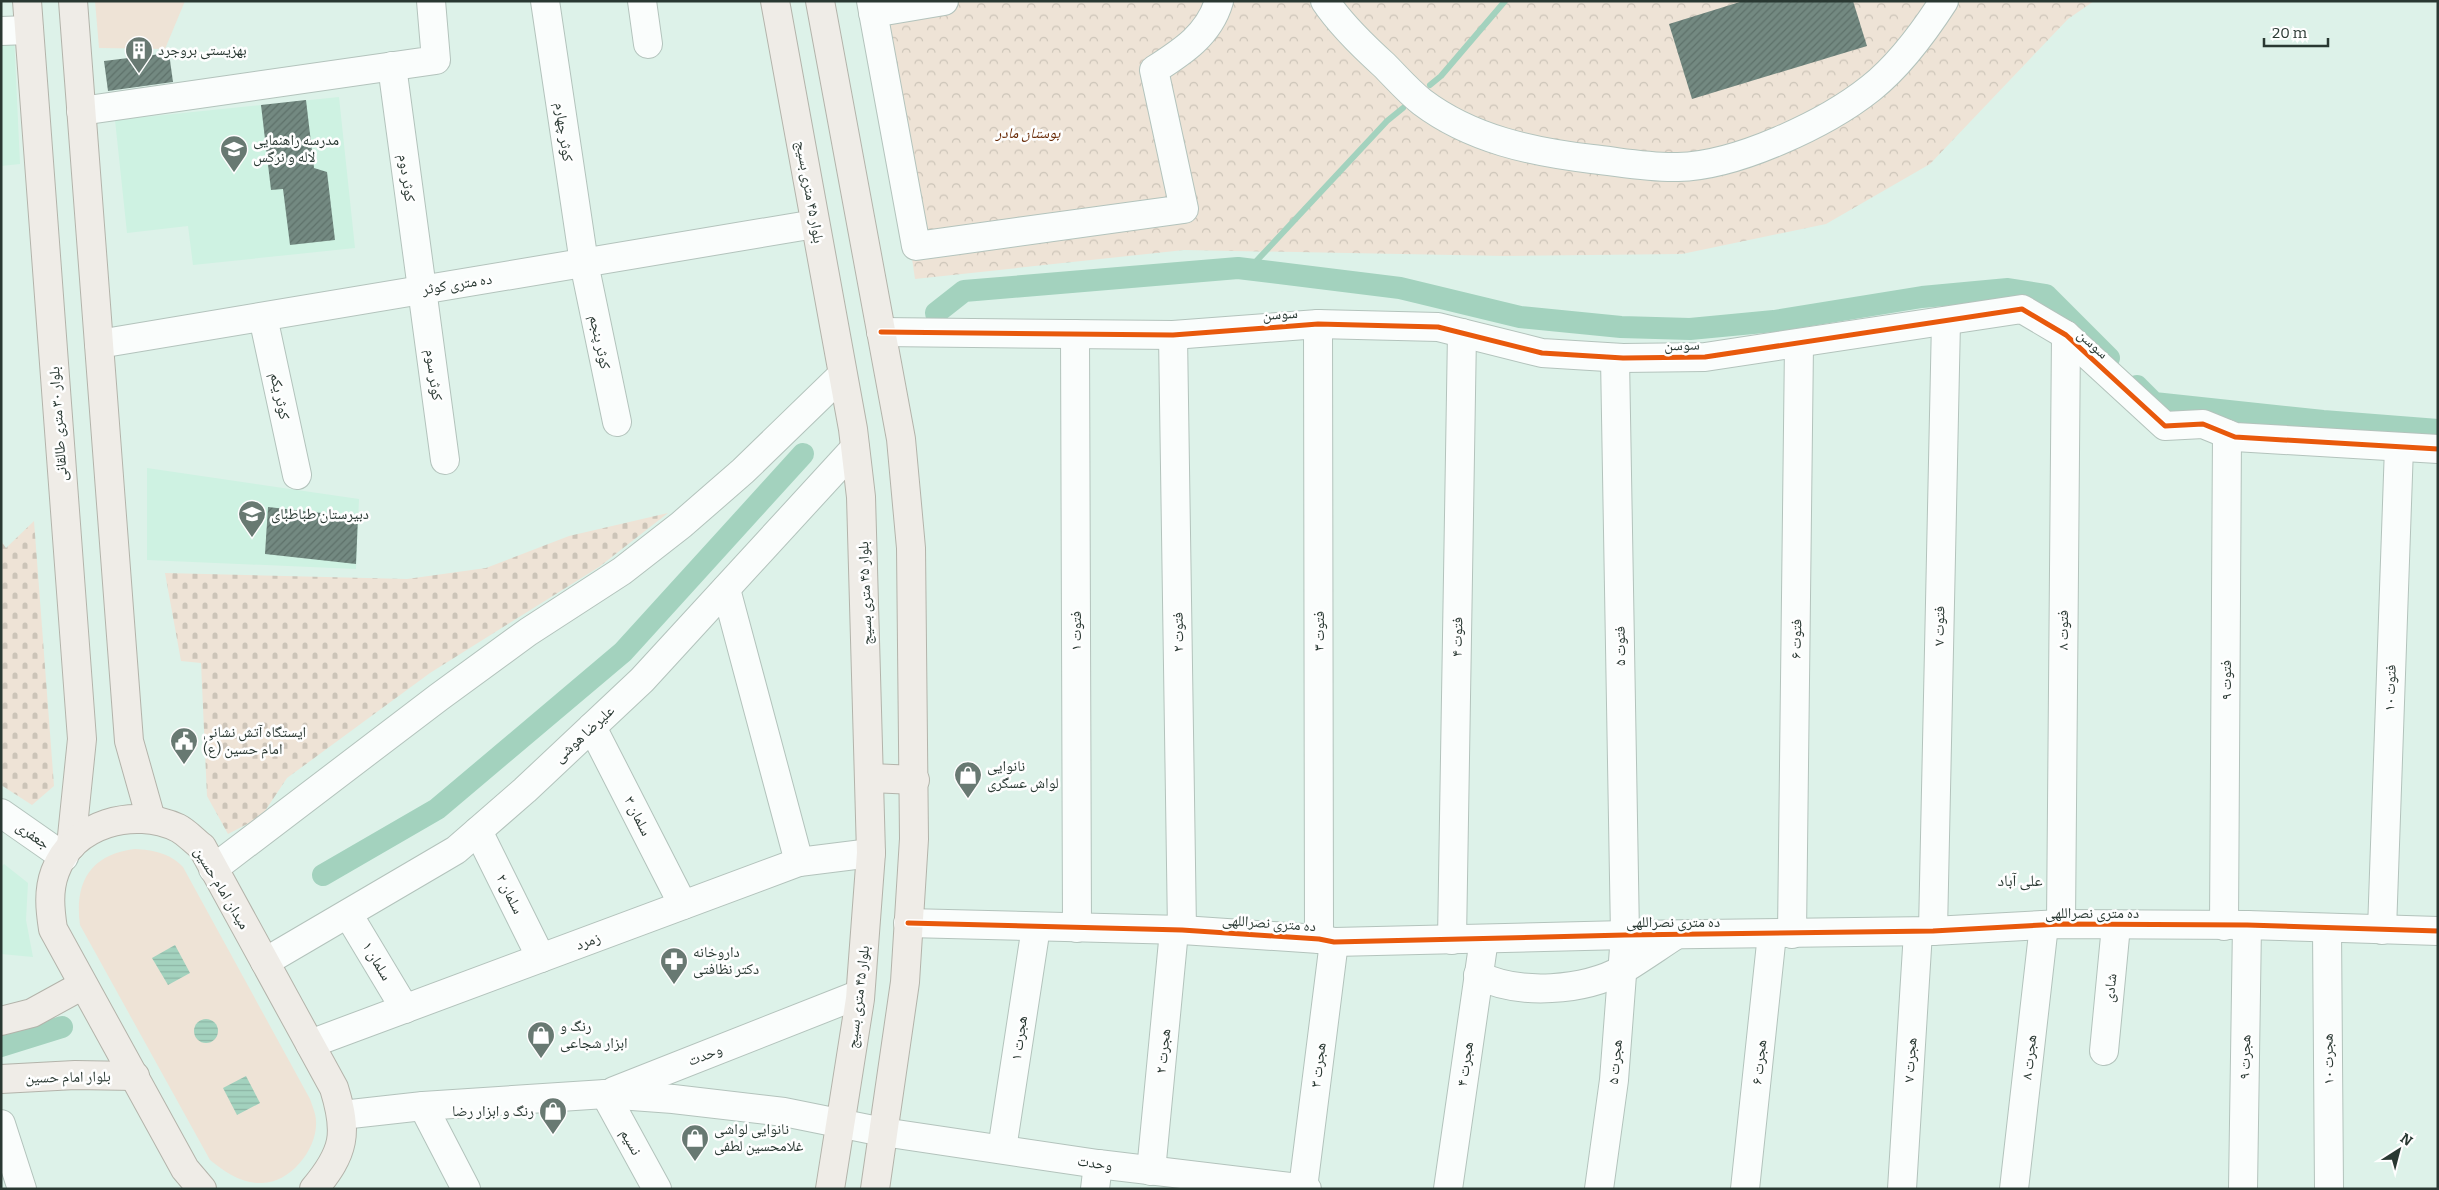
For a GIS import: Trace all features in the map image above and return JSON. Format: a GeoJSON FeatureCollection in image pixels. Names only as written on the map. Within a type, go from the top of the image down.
{"type":"FeatureCollection","features":[{"type":"Feature","properties":{"kind":"main road","name":"بلوار ۳۰ متری طالقانی"},"geometry":{"type":"LineString","coordinates":[[27,1],[82,739],[68,852]]}},
{"type":"Feature","properties":{"kind":"main road"},"geometry":{"type":"LineString","coordinates":[[73,1],[129,741],[151,818]]}},
{"type":"Feature","properties":{"kind":"main road","name":"بلوار ۴۵ متری بسیج"},"geometry":{"type":"LineString","coordinates":[[775,1],[855,448],[862,497],[871,778],[871,853],[860,994],[830,1189]]}},
{"type":"Feature","properties":{"kind":"main road"},"geometry":{"type":"LineString","coordinates":[[820,1],[907,483],[911,548],[915,780],[908,923],[904,991],[875,1189]]}},
{"type":"Feature","properties":{"kind":"main road"},"geometry":{"type":"LineString","coordinates":[[871,778],[915,780]]}},
{"type":"Feature","properties":{"kind":"main road","name":"میدان امام حسین"},"geometry":{"type":"LineString","coordinates":[[202,1189],[185,1169],[53,929],[49,900],[55,871],[68,852],[94,828],[122,818],[151,818],[179,829],[202,848],[334,1088],[342,1116],[341,1144],[330,1171],[316,1188]]}},
{"type":"Feature","properties":{"kind":"main road"},"geometry":{"type":"LineString","coordinates":[[1,1021],[32,1013],[83,984]]}},
{"type":"Feature","properties":{"kind":"main road","name":"بلوار امام حسین"},"geometry":{"type":"LineString","coordinates":[[1,1079],[76,1075],[135,1076]]}},
{"type":"Feature","properties":{"kind":"street"},"geometry":{"type":"LineString","coordinates":[[81,110],[436,60],[431,1]]}},
{"type":"Feature","properties":{"kind":"street","name":"کوثر چهارم"},"geometry":{"type":"LineString","coordinates":[[545,1],[584,263]]}},
{"type":"Feature","properties":{"kind":"street"},"geometry":{"type":"LineString","coordinates":[[642,1],[648,44]]}},
{"type":"Feature","properties":{"kind":"street"},"geometry":{"type":"LineString","coordinates":[[944,1],[872,7],[916,246],[1184,209],[1154,70],[1198,40],[1215,14],[1219,1]]}},
{"type":"Feature","properties":{"kind":"street"},"geometry":{"type":"LineString","coordinates":[[1325,1],[1334,15],[1422,102],[1461,126],[1507,144],[1550,154],[1679,167],[1716,162],[1758,149],[1840,111],[1872,87],[1904,55],[1944,1]]}},
{"type":"Feature","properties":{"kind":"street"},"geometry":{"type":"LineString","coordinates":[[1,31],[29,30]]}},
{"type":"Feature","properties":{"kind":"street","name":"کوثر دوم"},"geometry":{"type":"LineString","coordinates":[[392,66],[422,290]]}},
{"type":"Feature","properties":{"kind":"street","name":"ده متری کوثر"},"geometry":{"type":"LineString","coordinates":[[99,344],[815,224]]}},
{"type":"Feature","properties":{"kind":"street","name":"کوثر پنجم"},"geometry":{"type":"LineString","coordinates":[[584,263],[617,422]]}},
{"type":"Feature","properties":{"kind":"street","name":"کوثر سوم"},"geometry":{"type":"LineString","coordinates":[[422,290],[445,460]]}},
{"type":"Feature","properties":{"kind":"street","name":"سوسن"},"geometry":{"type":"LineString","coordinates":[[881,332],[1173,335],[1318,324],[1438,327],[1542,353],[1614,358],[1705,357],[2022,309],[2066,336],[2165,426],[2203,424],[2235,437],[2438,449]]}},
{"type":"Feature","properties":{"kind":"street","name":"کوثر یکم"},"geometry":{"type":"LineString","coordinates":[[263,316],[297,475]]}},
{"type":"Feature","properties":{"kind":"street","name":"فتوت ۷"},"geometry":{"type":"LineString","coordinates":[[1925,932],[1946,321]]}},
{"type":"Feature","properties":{"kind":"street","name":"فتوت ۳"},"geometry":{"type":"LineString","coordinates":[[1318,324],[1327,940]]}},
{"type":"Feature","properties":{"kind":"street","name":"فتوت ۴"},"geometry":{"type":"LineString","coordinates":[[1452,940],[1462,333]]}},
{"type":"Feature","properties":{"kind":"street","name":"فتوت ۱"},"geometry":{"type":"LineString","coordinates":[[1075,334],[1078,928]]}},
{"type":"Feature","properties":{"kind":"street","name":"فتوت ۲"},"geometry":{"type":"LineString","coordinates":[[1173,335],[1178,930]]}},
{"type":"Feature","properties":{"kind":"street","name":"فتوت ۸"},"geometry":{"type":"LineString","coordinates":[[2052,925],[2066,336]]}},
{"type":"Feature","properties":{"kind":"street","name":"فتوت ۶"},"geometry":{"type":"LineString","coordinates":[[1782,934],[1799,344]]}},
{"type":"Feature","properties":{"kind":"street","name":"فتوت ۵"},"geometry":{"type":"LineString","coordinates":[[1614,358],[1625,935]]}},
{"type":"Feature","properties":{"kind":"street"},"geometry":{"type":"LineString","coordinates":[[213,869],[446,691],[528,632],[622,570],[681,525],[743,472],[842,375]]}},
{"type":"Feature","properties":{"kind":"street","name":"فتوت ۹"},"geometry":{"type":"LineString","coordinates":[[2227,434],[2236,926]]}},
{"type":"Feature","properties":{"kind":"street","name":"فتوت ۱۰"},"geometry":{"type":"LineString","coordinates":[[2382,930],[2399,447]]}},
{"type":"Feature","properties":{"kind":"street","name":"علیرضا هوشی"},"geometry":{"type":"LineString","coordinates":[[265,962],[456,850],[478,831],[642,680],[855,448]]}},
{"type":"Feature","properties":{"kind":"street"},"geometry":{"type":"LineString","coordinates":[[726,589],[799,862]]}},
{"type":"Feature","properties":{"kind":"street","name":"سلمان ۳"},"geometry":{"type":"LineString","coordinates":[[592,727],[683,905]]}},
{"type":"Feature","properties":{"kind":"street","name":"جعفری"},"geometry":{"type":"LineString","coordinates":[[1,813],[68,852]]}},
{"type":"Feature","properties":{"kind":"street","name":"سلمان ۲"},"geometry":{"type":"LineString","coordinates":[[478,831],[541,958]]}},
{"type":"Feature","properties":{"kind":"street","name":"زمرد"},"geometry":{"type":"LineString","coordinates":[[310,1044],[799,862],[871,853]]}},
{"type":"Feature","properties":{"kind":"street","name":"سلمان ۱"},"geometry":{"type":"LineString","coordinates":[[348,914],[405,1009]]}},
{"type":"Feature","properties":{"kind":"street","name":"ده متری نصراللهی"},"geometry":{"type":"LineString","coordinates":[[908,923],[1178,930],[1327,940],[1452,940],[1625,935],[1925,932],[2052,925],[2236,926],[2438,931]]}},
{"type":"Feature","properties":{"kind":"street","name":"هجرت ۸"},"geometry":{"type":"LineString","coordinates":[[2014,1189],[2052,925]]}},
{"type":"Feature","properties":{"kind":"street","name":"شادی"},"geometry":{"type":"LineString","coordinates":[[2104,1051],[2116,926]]}},
{"type":"Feature","properties":{"kind":"street","name":"هجرت ۹"},"geometry":{"type":"LineString","coordinates":[[2236,926],[2243,1189]]}},
{"type":"Feature","properties":{"kind":"street","name":"هجرت ۱"},"geometry":{"type":"LineString","coordinates":[[1002,1148],[1036,927]]}},
{"type":"Feature","properties":{"kind":"street","name":"هجرت ۱۰"},"geometry":{"type":"LineString","coordinates":[[2327,929],[2330,1189]]}},
{"type":"Feature","properties":{"kind":"street","name":"هجرت ۲"},"geometry":{"type":"LineString","coordinates":[[1151,1171],[1178,930]]}},
{"type":"Feature","properties":{"kind":"street","name":"هجرت ۷"},"geometry":{"type":"LineString","coordinates":[[1902,1189],[1925,932]]}},
{"type":"Feature","properties":{"kind":"street","name":"هجرت ۶"},"geometry":{"type":"LineString","coordinates":[[1744,1189],[1782,934]]}},
{"type":"Feature","properties":{"kind":"street","name":"هجرت ۵"},"geometry":{"type":"LineString","coordinates":[[1599,1189],[1614,1080],[1625,935]]}},
{"type":"Feature","properties":{"kind":"street"},"geometry":{"type":"LineString","coordinates":[[1478,975],[1491,981],[1522,988],[1565,988],[1622,970],[1676,935]]}},
{"type":"Feature","properties":{"kind":"street","name":"هجرت ۴"},"geometry":{"type":"LineString","coordinates":[[1448,1189],[1484,939]]}},
{"type":"Feature","properties":{"kind":"street","name":"هجرت ۳"},"geometry":{"type":"LineString","coordinates":[[1303,1188],[1327,940]]}},
{"type":"Feature","properties":{"kind":"street","name":"وحدت"},"geometry":{"type":"LineString","coordinates":[[605,1094],[860,994]]}},
{"type":"Feature","properties":{"kind":"street","name":"وحدت"},"geometry":{"type":"LineString","coordinates":[[342,1116],[423,1106],[605,1094],[733,1105],[883,1132],[1002,1148],[1096,1176],[1151,1171],[1251,1186],[1307,1189]]}},
{"type":"Feature","properties":{"kind":"street","name":"نسیم"},"geometry":{"type":"LineString","coordinates":[[605,1094],[657,1189]]}},
{"type":"Feature","properties":{"kind":"street"},"geometry":{"type":"LineString","coordinates":[[423,1106],[466,1189]]}},
{"type":"Feature","properties":{"kind":"street"},"geometry":{"type":"LineString","coordinates":[[1,1124],[22,1189]]}},
{"type":"Feature","properties":{"kind":"shaded area"},"geometry":{"type":"Polygon","coordinates":[[[14,35],[20,164],[1,166],[1,36],[14,35]]]}},
{"type":"Feature","properties":{"kind":"shaded area","name":"مدرسه راهنمایی لاله و نرگس"},"geometry":{"type":"Polygon","coordinates":[[[339,97],[355,248],[193,265],[188,226],[127,233],[115,120],[339,97]]]}},
{"type":"Feature","properties":{"kind":"shaded area","name":"دبیرستان طباطبای"},"geometry":{"type":"Polygon","coordinates":[[[147,468],[359,499],[356,569],[147,560],[147,468]]]}},
{"type":"Feature","properties":{"kind":"shaded area"},"geometry":{"type":"Polygon","coordinates":[[[4,864],[28,883],[26,920],[33,957],[1,954],[1,867],[4,864]]]}},
{"type":"Feature","properties":{"kind":"shaded area"},"geometry":{"type":"Polygon","coordinates":[[[175,945],[190,973],[168,985],[152,958],[175,945]]]}},
{"type":"Feature","properties":{"kind":"shaded area"},"geometry":{"type":"Polygon","coordinates":[[[206,1019],[211,1020],[217,1026],[217,1036],[211,1042],[206,1043],[201,1042],[195,1036],[194,1031],[195,1026],[201,1020],[206,1019]]]}},
{"type":"Feature","properties":{"kind":"shaded area"},"geometry":{"type":"Polygon","coordinates":[[[246,1076],[260,1103],[237,1115],[223,1088],[246,1076]]]}},
{"type":"Feature","properties":{"kind":"green space"},"geometry":{"type":"Polygon","coordinates":[[[95,1],[185,1],[165,49],[99,48],[95,1]]]}},
{"type":"Feature","properties":{"kind":"green space","name":"بوستان مادر"},"geometry":{"type":"Polygon","coordinates":[[[874,1],[2094,1],[2068,19],[1930,164],[1826,224],[1682,254],[1505,256],[1184,250],[915,279],[874,1]]]}},
{"type":"Feature","properties":{"kind":"green space"},"geometry":{"type":"Polygon","coordinates":[[[668,513],[599,567],[430,673],[287,778],[261,817],[228,834],[207,796],[201,663],[181,661],[165,573],[407,579],[486,568],[569,536],[668,513]]]}},
{"type":"Feature","properties":{"kind":"green space"},"geometry":{"type":"Polygon","coordinates":[[[34,521],[54,786],[32,805],[1,785],[1,541],[6,548],[34,521]]]}},
{"type":"Feature","properties":{"kind":"green space"},"geometry":{"type":"Polygon","coordinates":[[[135,849],[167,855],[183,867],[310,1099],[316,1121],[312,1142],[301,1162],[283,1177],[262,1183],[248,1182],[228,1173],[210,1160],[80,925],[80,896],[83,883],[89,873],[107,857],[135,849]]]}},
{"type":"Feature","properties":{"kind":"building"},"geometry":{"type":"Polygon","coordinates":[[[1743,1],[1853,1],[1867,46],[1692,99],[1669,24],[1743,1]]]}},
{"type":"Feature","properties":{"kind":"building","name":"بهزیستی بروجرد"},"geometry":{"type":"Polygon","coordinates":[[[169,53],[173,82],[108,91],[104,61],[169,53]]]}},
{"type":"Feature","properties":{"kind":"building"},"geometry":{"type":"Polygon","coordinates":[[[306,100],[314,168],[327,172],[335,240],[290,245],[283,189],[271,190],[261,105],[306,100]]]}},
{"type":"Feature","properties":{"kind":"building"},"geometry":{"type":"Polygon","coordinates":[[[268,507],[358,517],[356,564],[265,554],[268,507]]]}},
{"type":"Feature","properties":{"kind":"waterway"},"geometry":{"type":"LineString","coordinates":[[1430,85],[1441,76],[1505,1]]}},
{"type":"Feature","properties":{"kind":"waterway"},"geometry":{"type":"LineString","coordinates":[[1248,270],[1387,121],[1403,108]]}},
{"type":"Feature","properties":{"kind":"waterway"},"geometry":{"type":"LineString","coordinates":[[936,313],[964,291],[1238,268],[1400,288],[1520,317],[1621,327],[1690,329],[1774,321],[1922,297],[2008,289],[2046,295],[2109,358]]}},
{"type":"Feature","properties":{"kind":"waterway"},"geometry":{"type":"LineString","coordinates":[[2137,386],[2154,403],[2323,421],[2438,430]]}},
{"type":"Feature","properties":{"kind":"waterway"},"geometry":{"type":"LineString","coordinates":[[323,875],[437,809],[623,652],[803,454]]}},
{"type":"Feature","properties":{"kind":"waterway"},"geometry":{"type":"LineString","coordinates":[[1,1046],[62,1027]]}},
{"type":"Feature","properties":{"kind":"cycle path"},"geometry":{"type":"LineString","coordinates":[[881,332],[1173,335],[1318,324],[1438,327],[1542,353],[1623,358],[1705,357],[2022,309],[2066,335],[2165,426],[2203,424],[2235,437],[2438,449]]}},
{"type":"Feature","properties":{"kind":"cycle path"},"geometry":{"type":"LineString","coordinates":[[908,923],[1182,930],[1319,939],[1334,942],[1625,935],[1933,931],[2061,924],[2247,925],[2438,931]]}},
{"type":"Feature","properties":{"kind":"place","name":"بهزیستی بروجرد"},"geometry":{"type":"Point","coordinates":[139,74]}},
{"type":"Feature","properties":{"kind":"place","name":"مدرسه راهنمایی لاله و نرگس"},"geometry":{"type":"Point","coordinates":[234,173]}},
{"type":"Feature","properties":{"kind":"place","name":"دبیرستان طباطبای"},"geometry":{"type":"Point","coordinates":[252,538]}},
{"type":"Feature","properties":{"kind":"place","name":"ایستگاه آتش نشانی امام حسین (ع)"},"geometry":{"type":"Point","coordinates":[184,765]}},
{"type":"Feature","properties":{"kind":"place","name":"نانوایی لواش عسگری"},"geometry":{"type":"Point","coordinates":[968,799]}},
{"type":"Feature","properties":{"kind":"place","name":"داروخانه دکتر نظافتی"},"geometry":{"type":"Point","coordinates":[674,985]}},
{"type":"Feature","properties":{"kind":"place","name":"رنگ و ابزار شجاعی"},"geometry":{"type":"Point","coordinates":[541,1059]}},
{"type":"Feature","properties":{"kind":"place","name":"رنگ و ابزار رضا"},"geometry":{"type":"Point","coordinates":[553,1135]}},
{"type":"Feature","properties":{"kind":"place","name":"نانوایی لواشی غلامحسین لطفی"},"geometry":{"type":"Point","coordinates":[695,1162]}},
{"type":"Feature","properties":{"kind":"district","name":"علی آباد"},"geometry":{"type":"Point","coordinates":[2020,880]}}]}
